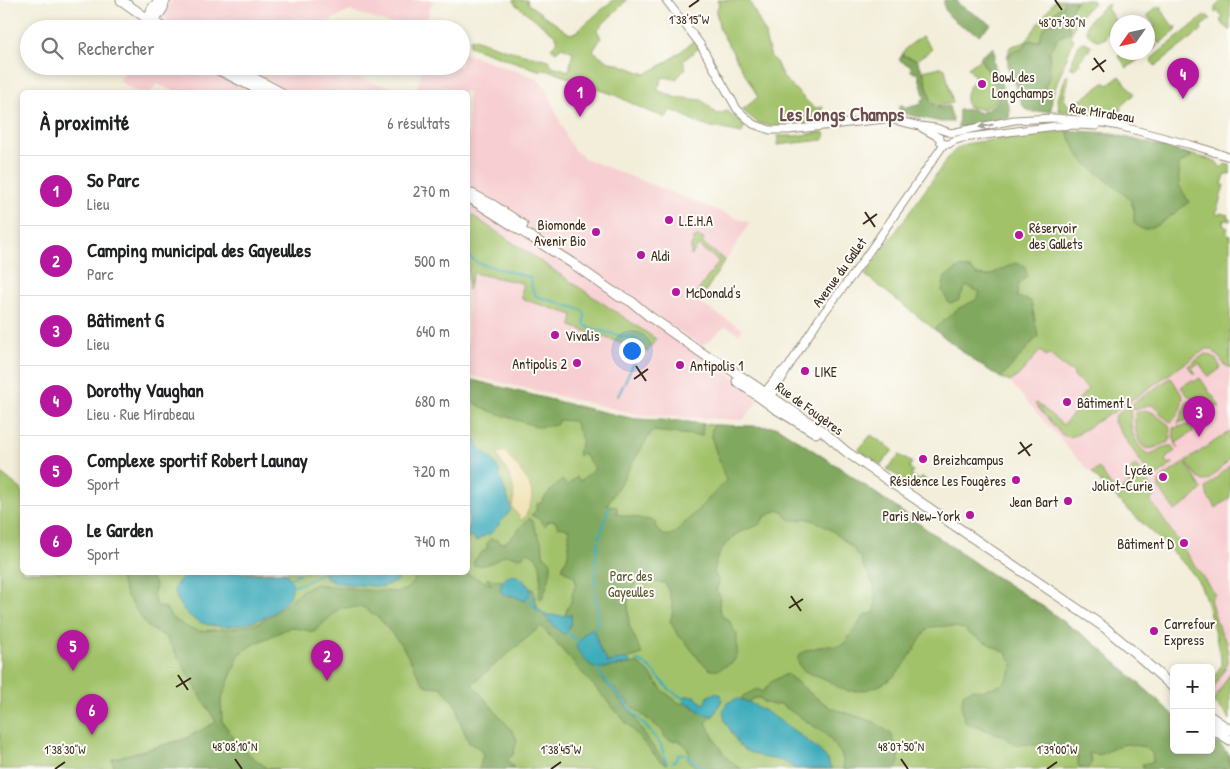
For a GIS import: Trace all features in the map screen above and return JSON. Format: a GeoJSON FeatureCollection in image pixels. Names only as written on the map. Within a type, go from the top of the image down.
{"type":"FeatureCollection","features":[{"type":"Feature","properties":{"kind":"main road"},"geometry":{"type":"LineString","coordinates":[[121,0],[146,20]]}},
{"type":"Feature","properties":{"kind":"main road"},"geometry":{"type":"LineString","coordinates":[[150,20],[150,12],[153,8],[165,1]]}},
{"type":"Feature","properties":{"kind":"main road"},"geometry":{"type":"LineString","coordinates":[[153,20],[163,8],[165,1]]}},
{"type":"Feature","properties":{"kind":"main road"},"geometry":{"type":"LineString","coordinates":[[132,8],[153,8]]}},
{"type":"Feature","properties":{"kind":"main road"},"geometry":{"type":"LineString","coordinates":[[229,75],[259,90]]}},
{"type":"Feature","properties":{"kind":"main road"},"geometry":{"type":"LineString","coordinates":[[248,75],[276,90]]}},
{"type":"Feature","properties":{"kind":"main road"},"geometry":{"type":"LineString","coordinates":[[470,192],[518,222],[560,252],[572,263]]}},
{"type":"Feature","properties":{"kind":"main road"},"geometry":{"type":"LineString","coordinates":[[470,198],[572,263]]}},
{"type":"Feature","properties":{"kind":"main road","name":"Rue de Fougères"},"geometry":{"type":"LineString","coordinates":[[572,263],[616,294],[632,302],[649,316],[709,357],[742,385],[767,397],[1104,628],[1170,685]]}},
{"type":"Feature","properties":{"kind":"main road"},"geometry":{"type":"LineString","coordinates":[[1215,720],[1230,730]]}},
{"type":"Feature","properties":{"kind":"main road"},"geometry":{"type":"LineString","coordinates":[[1215,731],[1230,740]]}},
{"type":"Feature","properties":{"kind":"street"},"geometry":{"type":"LineString","coordinates":[[666,0],[700,44],[737,108],[753,124],[777,131],[877,120],[894,120],[948,132],[953,136],[952,141],[949,144],[942,141],[920,126]]}},
{"type":"Feature","properties":{"kind":"street"},"geometry":{"type":"LineString","coordinates":[[1054,118],[1055,126]]}},
{"type":"Feature","properties":{"kind":"street","name":"Rue Mirabeau"},"geometry":{"type":"LineString","coordinates":[[948,132],[1014,120],[1054,118],[1093,121],[1188,144],[1230,157]]}},
{"type":"Feature","properties":{"kind":"street","name":"Rue Mirabeau"},"geometry":{"type":"LineString","coordinates":[[952,141],[1055,126],[1079,125],[1105,127],[1218,153]]}},
{"type":"Feature","properties":{"kind":"street"},"geometry":{"type":"LineString","coordinates":[[942,141],[941,133],[948,132]]}},
{"type":"Feature","properties":{"kind":"street","name":"Avenue du Gallet"},"geometry":{"type":"LineString","coordinates":[[767,397],[779,374],[789,366],[819,319],[855,272],[942,141]]}},
{"type":"Feature","properties":{"kind":"shaded area"},"geometry":{"type":"Polygon","coordinates":[[[172,0],[433,0],[427,20],[378,20],[350,11],[331,20],[166,20],[165,8],[172,0]]]}},
{"type":"Feature","properties":{"kind":"shaded area"},"geometry":{"type":"Polygon","coordinates":[[[470,55],[534,77],[546,88],[574,150],[586,159],[750,223],[699,303],[743,329],[739,334],[726,326],[702,346],[561,252],[513,215],[470,190],[470,90],[417,90],[421,75],[470,75],[470,55]]]}},
{"type":"Feature","properties":{"kind":"shaded area"},"geometry":{"type":"Polygon","coordinates":[[[123,75],[220,75],[246,90],[171,90],[157,84],[152,90],[135,90],[119,81],[123,75]]]}},
{"type":"Feature","properties":{"kind":"shaded area"},"geometry":{"type":"Polygon","coordinates":[[[258,75],[347,75],[399,90],[284,90],[258,75]]]}},
{"type":"Feature","properties":{"kind":"shaded area"},"geometry":{"type":"Polygon","coordinates":[[[470,198],[709,357],[758,401],[743,420],[641,415],[470,375],[470,198]]]}},
{"type":"Feature","properties":{"kind":"shaded area","name":"Lycée Joliot-Curie"},"geometry":{"type":"Polygon","coordinates":[[[1230,243],[1230,718],[1215,704],[1215,675],[1221,666],[1221,657],[1204,594],[1195,576],[1073,454],[1010,382],[1019,375],[1041,350],[1230,243]]]}},
{"type":"Feature","properties":{"kind":"green space"},"geometry":{"type":"Polygon","coordinates":[[[513,0],[527,0],[528,4],[570,34],[576,32],[613,0],[627,0],[597,30],[601,38],[593,51],[609,62],[645,74],[671,59],[694,40],[699,48],[683,61],[686,68],[676,79],[663,77],[657,90],[674,97],[702,100],[717,114],[728,111],[732,115],[746,120],[742,133],[702,125],[670,110],[666,118],[615,95],[551,71],[538,70],[470,46],[471,38],[507,50],[549,60],[552,66],[569,71],[573,52],[562,47],[556,52],[551,48],[558,41],[554,34],[515,4],[513,0]]]}},
{"type":"Feature","properties":{"kind":"green space"},"geometry":{"type":"Polygon","coordinates":[[[717,0],[749,0],[765,33],[771,57],[776,62],[783,77],[814,108],[823,107],[818,124],[773,127],[758,123],[742,110],[758,97],[720,30],[716,11],[719,4],[717,0]]]}},
{"type":"Feature","properties":{"kind":"green space"},"geometry":{"type":"Polygon","coordinates":[[[944,0],[957,0],[958,4],[991,24],[979,35],[950,17],[946,12],[944,0]]]}},
{"type":"Feature","properties":{"kind":"green space"},"geometry":{"type":"Polygon","coordinates":[[[1055,0],[1064,0],[1063,7],[1054,13],[1052,18],[1054,23],[1044,28],[1041,40],[1035,42],[1028,41],[1025,47],[1007,58],[1010,47],[1026,41],[1055,0]]]}},
{"type":"Feature","properties":{"kind":"green space"},"geometry":{"type":"Polygon","coordinates":[[[1064,0],[1077,0],[1070,14],[1070,32],[1059,37],[1049,51],[1050,76],[1045,87],[1052,97],[1051,111],[1029,111],[1022,104],[1008,67],[1008,56],[1012,51],[1022,49],[1031,40],[1035,42],[1040,40],[1044,28],[1053,23],[1052,17],[1054,13],[1063,7],[1064,0]]]}},
{"type":"Feature","properties":{"kind":"green space"},"geometry":{"type":"Polygon","coordinates":[[[1077,0],[1092,0],[1094,3],[1079,18],[1070,37],[1074,39],[1052,97],[1045,87],[1050,72],[1049,51],[1059,37],[1067,34],[1070,29],[1070,14],[1077,0]]]}},
{"type":"Feature","properties":{"kind":"green space"},"geometry":{"type":"Polygon","coordinates":[[[1222,0],[1230,0],[1230,30],[1220,20],[1223,18],[1218,11],[1215,13],[1215,7],[1222,0]]]}},
{"type":"Feature","properties":{"kind":"green space"},"geometry":{"type":"Polygon","coordinates":[[[1108,4],[1107,8],[1112,15],[1110,15],[1110,32],[1105,36],[1106,38],[1097,40],[1090,36],[1087,31],[1089,21],[1108,4]]]}},
{"type":"Feature","properties":{"kind":"green space"},"geometry":{"type":"Polygon","coordinates":[[[1157,7],[1163,7],[1161,9],[1174,28],[1177,26],[1176,31],[1159,44],[1155,39],[1155,15],[1147,15],[1157,7]]]}},
{"type":"Feature","properties":{"kind":"green space"},"geometry":{"type":"Polygon","coordinates":[[[1204,16],[1208,16],[1211,19],[1201,26],[1202,30],[1155,66],[1151,61],[1155,60],[1155,56],[1204,16]]]}},
{"type":"Feature","properties":{"kind":"green space"},"geometry":{"type":"Polygon","coordinates":[[[922,36],[932,49],[917,60],[902,55],[906,48],[922,36]]]}},
{"type":"Feature","properties":{"kind":"green space"},"geometry":{"type":"Polygon","coordinates":[[[1082,42],[1092,46],[1079,61],[1080,64],[1074,69],[1070,67],[1079,44],[1082,42]]]}},
{"type":"Feature","properties":{"kind":"green space"},"geometry":{"type":"Polygon","coordinates":[[[994,47],[995,56],[993,60],[1010,110],[1009,118],[958,128],[959,110],[972,109],[980,113],[987,110],[998,100],[995,83],[980,57],[994,47]]]}},
{"type":"Feature","properties":{"kind":"green space"},"geometry":{"type":"Polygon","coordinates":[[[902,55],[917,60],[923,71],[931,103],[936,108],[949,106],[953,122],[941,122],[901,113],[899,106],[903,105],[905,108],[922,104],[921,100],[925,99],[918,73],[914,73],[910,70],[912,67],[899,60],[902,55]]]}},
{"type":"Feature","properties":{"kind":"green space","name":"Bowl des Longchamps"},"geometry":{"type":"Polygon","coordinates":[[[980,59],[990,75],[997,96],[996,100],[983,110],[967,106],[966,97],[968,88],[976,78],[968,68],[980,59]]]}},
{"type":"Feature","properties":{"kind":"green space"},"geometry":{"type":"Polygon","coordinates":[[[1121,60],[1138,60],[1127,68],[1121,60]]]}},
{"type":"Feature","properties":{"kind":"green space"},"geometry":{"type":"Polygon","coordinates":[[[941,67],[945,69],[953,103],[936,106],[931,100],[923,71],[941,67]]]}},
{"type":"Feature","properties":{"kind":"green space"},"geometry":{"type":"Polygon","coordinates":[[[1067,74],[1069,76],[1064,99],[1070,108],[1104,83],[1108,85],[1120,76],[1134,94],[1121,106],[1116,118],[1059,111],[1058,98],[1067,74]]]}},
{"type":"Feature","properties":{"kind":"green space"},"geometry":{"type":"Polygon","coordinates":[[[1067,131],[1113,134],[1216,161],[1221,168],[1225,164],[1230,165],[1230,174],[1225,175],[1222,184],[1224,185],[1216,214],[1228,215],[1227,217],[1230,218],[1230,221],[1224,220],[1223,225],[1228,227],[1226,231],[1230,235],[1230,368],[1225,365],[1212,349],[1206,349],[1111,414],[1074,436],[1069,437],[1061,434],[1035,404],[1037,403],[1063,425],[1082,404],[1078,400],[1088,389],[1073,375],[1074,373],[1071,370],[1069,371],[1049,354],[1046,356],[1040,351],[1019,375],[1010,382],[1001,378],[975,361],[865,275],[955,150],[965,144],[1067,131]]]}},
{"type":"Feature","properties":{"kind":"green space"},"geometry":{"type":"Polygon","coordinates":[[[1067,131],[1114,135],[1191,155],[1191,157],[1179,164],[1179,185],[1189,202],[1167,219],[1149,229],[1139,228],[1134,222],[1134,210],[1130,199],[1084,162],[1077,153],[1067,131]]]}},
{"type":"Feature","properties":{"kind":"green space"},"geometry":{"type":"Polygon","coordinates":[[[823,132],[825,138],[823,140],[777,145],[778,136],[795,136],[823,132]]]}},
{"type":"Feature","properties":{"kind":"green space"},"geometry":{"type":"Polygon","coordinates":[[[470,214],[656,339],[647,352],[571,326],[573,315],[522,299],[522,283],[473,273],[470,283],[470,214]]]}},
{"type":"Feature","properties":{"kind":"green space"},"geometry":{"type":"Polygon","coordinates":[[[697,237],[704,239],[702,243],[725,260],[700,300],[698,291],[719,261],[698,246],[691,256],[691,245],[694,243],[692,240],[697,237]]]}},
{"type":"Feature","properties":{"kind":"green space"},"geometry":{"type":"Polygon","coordinates":[[[1015,263],[1025,266],[1027,276],[1019,283],[1017,297],[1031,301],[1038,336],[1001,378],[975,361],[934,329],[959,308],[976,300],[980,292],[966,286],[958,301],[949,303],[942,291],[945,277],[960,267],[970,269],[978,275],[988,276],[1015,263]]]}},
{"type":"Feature","properties":{"kind":"green space"},"geometry":{"type":"Polygon","coordinates":[[[1205,354],[1217,360],[1221,368],[1209,377],[1199,363],[1192,368],[1195,375],[1188,366],[1205,354]]]}},
{"type":"Feature","properties":{"kind":"green space"},"geometry":{"type":"Polygon","coordinates":[[[1170,378],[1183,397],[1179,411],[1171,422],[1153,406],[1149,405],[1136,410],[1133,409],[1132,404],[1170,378]]]}},
{"type":"Feature","properties":{"kind":"green space"},"geometry":{"type":"Polygon","coordinates":[[[1200,378],[1220,407],[1211,406],[1204,396],[1202,398],[1208,407],[1196,402],[1181,387],[1192,380],[1194,382],[1200,378]]]}},
{"type":"Feature","properties":{"kind":"green space","name":"Parc des Gayeulles"},"geometry":{"type":"Polygon","coordinates":[[[470,380],[635,419],[714,425],[777,427],[843,470],[985,570],[1042,606],[1095,644],[1170,711],[1170,754],[1215,754],[1215,741],[1230,755],[1230,769],[708,769],[685,745],[690,754],[705,769],[258,769],[216,723],[185,739],[112,759],[114,769],[0,769],[0,472],[20,488],[20,575],[470,575],[470,380]]]}},
{"type":"Feature","properties":{"kind":"green space"},"geometry":{"type":"Polygon","coordinates":[[[470,380],[635,419],[703,424],[702,436],[652,431],[607,505],[617,507],[617,514],[655,521],[656,528],[664,535],[675,533],[726,481],[711,437],[714,425],[777,427],[843,470],[985,570],[1042,606],[1095,644],[1170,711],[1170,754],[1215,754],[1215,741],[1228,753],[1229,766],[1223,769],[1142,769],[1142,764],[1153,762],[1152,753],[1145,747],[1128,744],[1120,745],[1100,755],[1089,753],[1092,762],[1087,769],[1080,768],[1078,757],[1051,744],[1015,744],[1002,735],[968,724],[965,722],[962,712],[963,694],[973,689],[983,691],[1001,685],[1006,680],[1013,663],[1006,652],[1001,651],[964,629],[948,626],[930,627],[892,678],[868,689],[845,690],[826,679],[804,671],[798,662],[798,657],[801,653],[825,646],[843,645],[865,615],[874,613],[875,589],[869,574],[864,569],[861,558],[853,548],[834,532],[818,522],[806,518],[792,520],[786,517],[783,511],[778,510],[764,517],[758,525],[742,531],[731,538],[719,554],[715,566],[714,572],[719,582],[716,591],[720,596],[719,608],[723,617],[729,620],[737,634],[737,656],[733,662],[718,670],[711,670],[700,661],[677,634],[670,621],[673,607],[665,583],[636,582],[628,601],[629,625],[642,654],[607,663],[593,629],[604,668],[637,663],[648,671],[663,691],[679,703],[689,704],[705,715],[714,715],[706,723],[725,755],[742,769],[698,769],[686,759],[690,754],[685,745],[678,740],[672,741],[665,737],[662,730],[632,707],[602,676],[604,681],[634,716],[647,739],[667,764],[660,761],[541,626],[472,684],[513,732],[517,740],[513,755],[507,760],[515,769],[479,769],[483,755],[479,748],[469,743],[455,704],[441,687],[428,686],[423,683],[402,646],[379,618],[363,607],[340,608],[314,632],[291,627],[250,646],[239,655],[221,700],[222,721],[241,748],[268,769],[114,769],[112,759],[185,739],[216,722],[166,637],[148,627],[126,595],[119,575],[150,575],[156,586],[153,595],[157,606],[166,608],[174,619],[188,628],[200,631],[235,628],[258,623],[272,615],[303,590],[316,584],[398,592],[406,589],[415,581],[414,575],[470,575],[492,585],[486,579],[503,581],[501,588],[510,596],[524,601],[530,589],[533,589],[537,606],[535,606],[535,609],[564,634],[571,615],[565,616],[576,585],[575,577],[562,569],[569,551],[569,530],[558,527],[555,521],[548,521],[545,526],[541,520],[531,515],[536,511],[537,504],[541,503],[548,493],[562,480],[567,485],[577,477],[580,481],[595,469],[583,453],[579,456],[578,454],[582,439],[574,421],[559,420],[556,425],[538,427],[484,409],[470,401],[470,380]]]}},
{"type":"Feature","properties":{"kind":"green space"},"geometry":{"type":"Polygon","coordinates":[[[1187,401],[1196,405],[1203,412],[1189,420],[1178,423],[1187,401]]]}},
{"type":"Feature","properties":{"kind":"green space"},"geometry":{"type":"Polygon","coordinates":[[[1127,407],[1129,408],[1135,438],[1143,450],[1151,455],[1166,446],[1172,446],[1175,451],[1165,460],[1168,465],[1172,462],[1173,464],[1155,477],[1149,474],[1114,422],[1115,416],[1127,407]]]}},
{"type":"Feature","properties":{"kind":"green space"},"geometry":{"type":"Polygon","coordinates":[[[1144,410],[1152,412],[1169,425],[1171,438],[1169,442],[1148,449],[1139,442],[1136,432],[1136,413],[1144,410]]]}},
{"type":"Feature","properties":{"kind":"green space"},"geometry":{"type":"Polygon","coordinates":[[[1192,424],[1194,431],[1176,443],[1178,449],[1174,439],[1173,428],[1192,424]]]}},
{"type":"Feature","properties":{"kind":"green space"},"geometry":{"type":"Polygon","coordinates":[[[1230,431],[1230,459],[1210,479],[1203,481],[1186,461],[1230,431]]]}},
{"type":"Feature","properties":{"kind":"green space"},"geometry":{"type":"Polygon","coordinates":[[[871,435],[893,450],[881,465],[859,450],[871,435]]]}},
{"type":"Feature","properties":{"kind":"green space"},"geometry":{"type":"Polygon","coordinates":[[[899,455],[912,463],[909,467],[913,471],[911,475],[920,481],[922,477],[926,480],[922,486],[913,487],[887,469],[899,455]]]}},
{"type":"Feature","properties":{"kind":"green space"},"geometry":{"type":"Polygon","coordinates":[[[1185,462],[1202,489],[1191,500],[1175,511],[1159,488],[1159,482],[1163,477],[1185,462]]]}},
{"type":"Feature","properties":{"kind":"green space"},"geometry":{"type":"Polygon","coordinates":[[[1136,465],[1155,496],[1150,500],[1215,595],[1210,599],[1219,629],[1227,642],[1228,661],[1215,685],[1215,675],[1221,666],[1221,657],[1200,584],[1190,570],[1092,473],[1099,468],[1114,490],[1117,489],[1119,491],[1134,480],[1129,473],[1133,470],[1131,468],[1136,465]]]}},
{"type":"Feature","properties":{"kind":"green space"},"geometry":{"type":"Polygon","coordinates":[[[1230,465],[1230,497],[1216,508],[1208,498],[1206,488],[1230,465]]]}},
{"type":"Feature","properties":{"kind":"green space"},"geometry":{"type":"Polygon","coordinates":[[[529,518],[533,521],[543,546],[543,555],[549,560],[551,565],[549,580],[542,599],[539,598],[540,564],[536,557],[528,552],[519,558],[504,555],[484,565],[474,566],[473,562],[487,549],[487,543],[490,539],[504,543],[529,518]]]}},
{"type":"Feature","properties":{"kind":"green space"},"geometry":{"type":"Polygon","coordinates":[[[1230,673],[1230,720],[1215,704],[1215,699],[1230,673]]]}},
{"type":"Feature","properties":{"kind":"green space"},"geometry":{"type":"Polygon","coordinates":[[[787,674],[831,708],[874,722],[892,735],[894,743],[898,747],[899,763],[895,769],[844,769],[842,755],[826,734],[780,704],[774,705],[763,702],[761,698],[754,698],[748,702],[741,699],[757,689],[763,692],[772,681],[787,674]]]}},
{"type":"Feature","properties":{"kind":"sand"},"geometry":{"type":"Polygon","coordinates":[[[505,451],[529,483],[531,491],[532,500],[529,510],[522,521],[512,507],[514,492],[512,482],[497,453],[505,451]]]}},
{"type":"Feature","properties":{"kind":"water"},"geometry":{"type":"Polygon","coordinates":[[[470,433],[484,453],[493,460],[500,472],[499,475],[511,510],[489,535],[475,541],[474,537],[470,537],[470,433]]]}},
{"type":"Feature","properties":{"kind":"water"},"geometry":{"type":"Polygon","coordinates":[[[187,575],[287,575],[292,583],[292,590],[284,604],[262,619],[245,624],[218,626],[202,623],[187,614],[175,594],[174,589],[178,582],[187,575]]]}},
{"type":"Feature","properties":{"kind":"water"},"geometry":{"type":"Polygon","coordinates":[[[324,575],[400,575],[397,581],[382,587],[335,583],[327,579],[324,575]]]}},
{"type":"Feature","properties":{"kind":"water"},"geometry":{"type":"Polygon","coordinates":[[[512,575],[520,578],[526,585],[529,585],[530,594],[524,601],[514,596],[505,595],[499,590],[504,580],[512,575]]]}},
{"type":"Feature","properties":{"kind":"water"},"geometry":{"type":"Polygon","coordinates":[[[537,606],[548,615],[571,615],[570,625],[564,635],[535,609],[534,607],[537,606]]]}},
{"type":"Feature","properties":{"kind":"water"},"geometry":{"type":"Polygon","coordinates":[[[593,629],[607,663],[628,659],[631,663],[594,668],[585,660],[576,648],[586,631],[593,629]]]}},
{"type":"Feature","properties":{"kind":"water"},"geometry":{"type":"Polygon","coordinates":[[[715,693],[720,694],[722,700],[714,715],[705,715],[690,704],[684,703],[683,700],[685,696],[695,696],[704,704],[708,696],[715,693]]]}},
{"type":"Feature","properties":{"kind":"water"},"geometry":{"type":"Polygon","coordinates":[[[736,699],[768,713],[795,731],[824,755],[832,769],[796,769],[783,761],[762,757],[741,747],[725,721],[723,711],[727,703],[736,699]]]}},
{"type":"Feature","properties":{"kind":"waterway"},"geometry":{"type":"LineString","coordinates":[[470,257],[478,263],[529,277],[532,290],[536,296],[582,310],[585,314],[584,323],[590,328],[635,339],[640,342],[642,344],[641,348],[618,396]]}},
{"type":"Feature","properties":{"kind":"waterway"},"geometry":{"type":"LineString","coordinates":[[599,538],[609,507]]}},
{"type":"Feature","properties":{"kind":"waterway"},"geometry":{"type":"LineString","coordinates":[[595,565],[598,542]]}},
{"type":"Feature","properties":{"kind":"waterway"},"geometry":{"type":"LineString","coordinates":[[595,569],[595,587]]}},
{"type":"Feature","properties":{"kind":"waterway"},"geometry":{"type":"LineString","coordinates":[[290,579],[296,575]]}},
{"type":"Feature","properties":{"kind":"waterway"},"geometry":{"type":"LineString","coordinates":[[292,586],[310,580],[317,575]]}},
{"type":"Feature","properties":{"kind":"waterway"},"geometry":{"type":"LineString","coordinates":[[530,592],[532,593],[534,607]]}},
{"type":"Feature","properties":{"kind":"waterway"},"geometry":{"type":"LineString","coordinates":[[593,630],[597,624],[595,592]]}},
{"type":"Feature","properties":{"kind":"waterway"},"geometry":{"type":"LineString","coordinates":[[525,597],[534,606]]}},
{"type":"Feature","properties":{"kind":"waterway"},"geometry":{"type":"LineString","coordinates":[[566,631],[579,643]]}},
{"type":"Feature","properties":{"kind":"waterway"},"geometry":{"type":"LineString","coordinates":[[637,661],[646,665],[670,690],[685,699]]}},
{"type":"Feature","properties":{"kind":"waterway"},"geometry":{"type":"LineString","coordinates":[[597,667],[601,675],[661,745],[667,762]]}},
{"type":"Feature","properties":{"kind":"waterway"},"geometry":{"type":"LineString","coordinates":[[673,762],[679,754],[686,754],[705,769]]}},
{"type":"Feature","properties":{"kind":"place","name":"Bowl des Longchamps"},"geometry":{"type":"Point","coordinates":[982,84]}},
{"type":"Feature","properties":{"kind":"place","name":"Dorothy Vaughan"},"geometry":{"type":"Point","coordinates":[1183,99]}},
{"type":"Feature","properties":{"kind":"place","name":"So Parc"},"geometry":{"type":"Point","coordinates":[580,117]}},
{"type":"Feature","properties":{"kind":"place","name":"L.E.H.A"},"geometry":{"type":"Point","coordinates":[669,220]}},
{"type":"Feature","properties":{"kind":"place","name":"Biomonde Avenir Bio"},"geometry":{"type":"Point","coordinates":[596,232]}},
{"type":"Feature","properties":{"kind":"place","name":"Réservoir des Gallets"},"geometry":{"type":"Point","coordinates":[1019,235]}},
{"type":"Feature","properties":{"kind":"place","name":"Aldi"},"geometry":{"type":"Point","coordinates":[641,255]}},
{"type":"Feature","properties":{"kind":"place","name":"McDonald's"},"geometry":{"type":"Point","coordinates":[676,292]}},
{"type":"Feature","properties":{"kind":"place","name":"Vivalis"},"geometry":{"type":"Point","coordinates":[555,335]}},
{"type":"Feature","properties":{"kind":"place","name":"Antipolis 2"},"geometry":{"type":"Point","coordinates":[577,363]}},
{"type":"Feature","properties":{"kind":"place","name":"Antipolis 1"},"geometry":{"type":"Point","coordinates":[680,365]}},
{"type":"Feature","properties":{"kind":"place","name":"LIKE"},"geometry":{"type":"Point","coordinates":[805,371]}},
{"type":"Feature","properties":{"kind":"place","name":"Bâtiment L"},"geometry":{"type":"Point","coordinates":[1067,402]}},
{"type":"Feature","properties":{"kind":"place","name":"Bâtiment G"},"geometry":{"type":"Point","coordinates":[1199,437]}},
{"type":"Feature","properties":{"kind":"place","name":"Breizhcampus"},"geometry":{"type":"Point","coordinates":[923,459]}},
{"type":"Feature","properties":{"kind":"place","name":"Lycée Joliot-Curie"},"geometry":{"type":"Point","coordinates":[1163,477]}},
{"type":"Feature","properties":{"kind":"place","name":"Résidence Les Fougères"},"geometry":{"type":"Point","coordinates":[1016,480]}},
{"type":"Feature","properties":{"kind":"place","name":"Jean Bart"},"geometry":{"type":"Point","coordinates":[1068,501]}},
{"type":"Feature","properties":{"kind":"place","name":"Paris New-York"},"geometry":{"type":"Point","coordinates":[970,515]}},
{"type":"Feature","properties":{"kind":"place","name":"Bâtiment D"},"geometry":{"type":"Point","coordinates":[1184,543]}},
{"type":"Feature","properties":{"kind":"place","name":"Carrefour Express"},"geometry":{"type":"Point","coordinates":[1154,631]}},
{"type":"Feature","properties":{"kind":"place","name":"Complexe sportif Robert Launay"},"geometry":{"type":"Point","coordinates":[73,671]}},
{"type":"Feature","properties":{"kind":"place","name":"Camping municipal des Gayeulles"},"geometry":{"type":"Point","coordinates":[327,681]}},
{"type":"Feature","properties":{"kind":"place","name":"Le Garden"},"geometry":{"type":"Point","coordinates":[92,735]}},
{"type":"Feature","properties":{"kind":"district","name":"Les Longs Champs"},"geometry":{"type":"Point","coordinates":[842,114]}}]}
